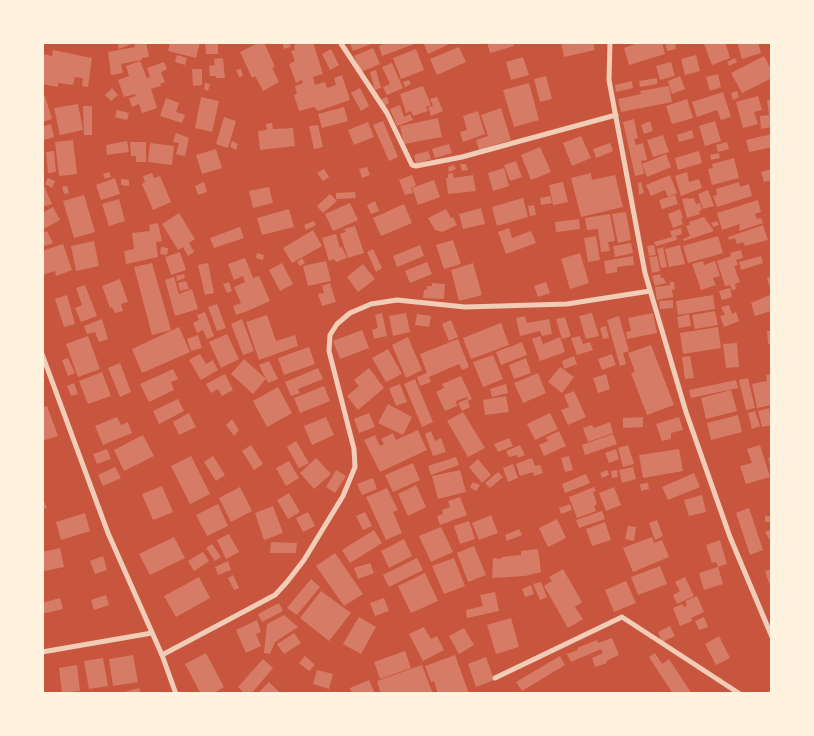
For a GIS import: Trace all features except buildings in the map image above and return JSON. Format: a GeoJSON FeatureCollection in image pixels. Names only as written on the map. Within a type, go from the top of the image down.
{"type":"FeatureCollection","features":[{"type":"Feature","properties":{"kind":"street"},"geometry":{"type":"LineString","coordinates":[[340,42],[387,113],[412,165],[416,166],[462,157],[616,115]]}},
{"type":"Feature","properties":{"kind":"street"},"geometry":{"type":"LineString","coordinates":[[610,42],[609,80],[650,291],[686,412],[730,537],[772,638]]}},
{"type":"Feature","properties":{"kind":"street"},"geometry":{"type":"LineString","coordinates":[[162,655],[275,595],[304,560],[343,496],[355,467],[354,449],[329,351],[330,335],[336,324],[350,313],[371,304],[397,300],[465,307],[514,306],[567,304],[650,291]]}},
{"type":"Feature","properties":{"kind":"street"},"geometry":{"type":"LineString","coordinates":[[42,354],[108,532],[162,655],[176,694]]}},
{"type":"Feature","properties":{"kind":"street"},"geometry":{"type":"LineString","coordinates":[[495,678],[622,617],[740,694]]}},
{"type":"Feature","properties":{"kind":"street"},"geometry":{"type":"LineString","coordinates":[[42,652],[152,634]]}}]}
